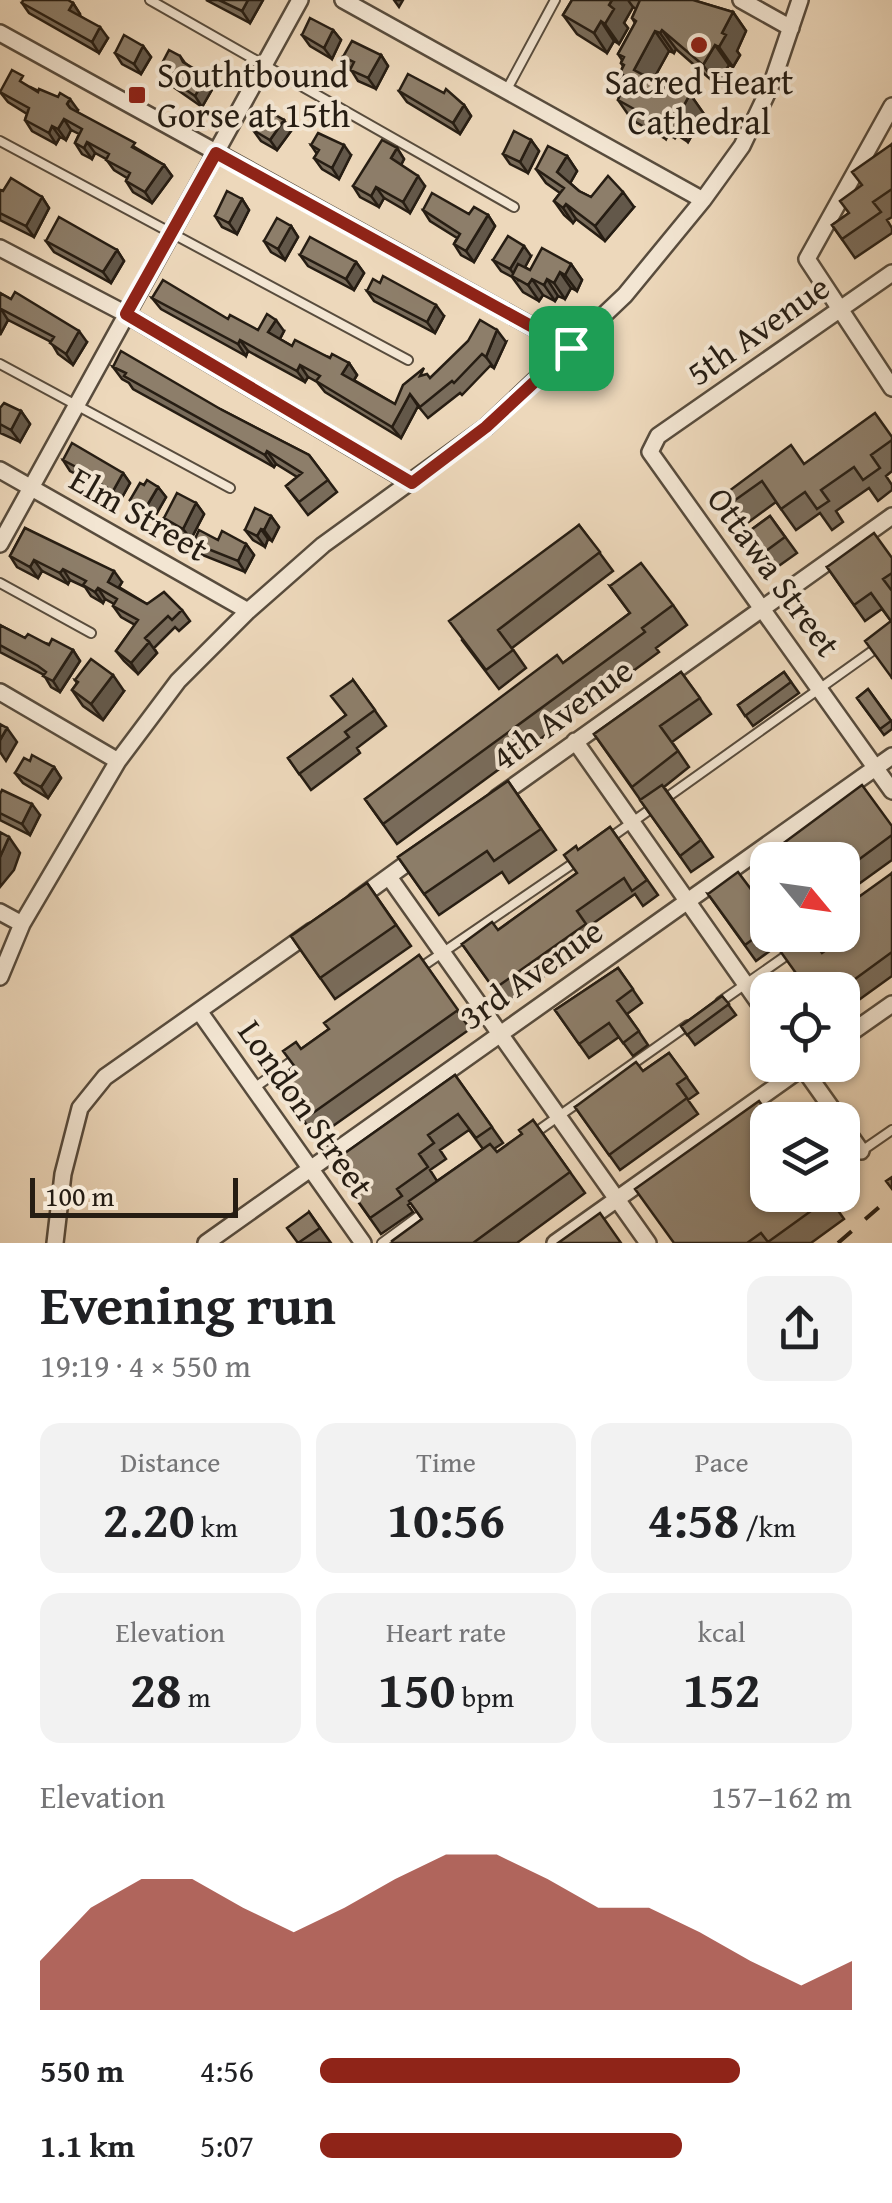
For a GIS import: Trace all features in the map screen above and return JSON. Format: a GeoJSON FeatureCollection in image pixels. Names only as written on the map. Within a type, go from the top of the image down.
{"type":"FeatureCollection","features":[{"type":"Feature","properties":{"kind":"street"},"geometry":{"type":"LineString","coordinates":[[0,544],[300,0]]}},
{"type":"Feature","properties":{"kind":"street"},"geometry":{"type":"LineString","coordinates":[[342,0],[703,200]]}},
{"type":"Feature","properties":{"kind":"street"},"geometry":{"type":"LineString","coordinates":[[741,0],[790,28]]}},
{"type":"Feature","properties":{"kind":"street"},"geometry":{"type":"LineString","coordinates":[[0,978],[22,924],[118,760],[178,681],[248,611],[323,545],[486,427],[624,295],[703,200],[742,146],[772,83],[800,0]]}},
{"type":"Feature","properties":{"kind":"street"},"geometry":{"type":"LineString","coordinates":[[0,34],[571,348]]}},
{"type":"Feature","properties":{"kind":"street"},"geometry":{"type":"LineString","coordinates":[[892,106],[808,259],[892,388]]}},
{"type":"Feature","properties":{"kind":"street"},"geometry":{"type":"LineString","coordinates":[[0,248],[126,314],[412,483]]}},
{"type":"Feature","properties":{"kind":"street","name":"5th Avenue"},"geometry":{"type":"LineString","coordinates":[[658,436],[892,273]]}},
{"type":"Feature","properties":{"kind":"street","name":"Ottawa Street"},"geometry":{"type":"LineString","coordinates":[[658,436],[650,452],[892,791]]}},
{"type":"Feature","properties":{"kind":"street","name":"Elm Street"},"geometry":{"type":"LineString","coordinates":[[0,470],[248,611]]}},
{"type":"Feature","properties":{"kind":"street","name":"4th Avenue"},"geometry":{"type":"LineString","coordinates":[[482,809],[892,516]]}},
{"type":"Feature","properties":{"kind":"street"},"geometry":{"type":"LineString","coordinates":[[0,692],[118,760]]}},
{"type":"Feature","properties":{"kind":"street"},"geometry":{"type":"LineString","coordinates":[[576,741],[750,991]]}},
{"type":"Feature","properties":{"kind":"street","name":"3rd Avenue"},"geometry":{"type":"LineString","coordinates":[[206,1243],[892,756]]}},
{"type":"Feature","properties":{"kind":"street"},"geometry":{"type":"LineString","coordinates":[[342,910],[436,843]]}},
{"type":"Feature","properties":{"kind":"street"},"geometry":{"type":"LineString","coordinates":[[389,877],[648,1243]]}},
{"type":"Feature","properties":{"kind":"street"},"geometry":{"type":"LineString","coordinates":[[0,912],[22,924]]}},
{"type":"Feature","properties":{"kind":"street"},"geometry":{"type":"LineString","coordinates":[[55,1243],[63,1174],[80,1108],[105,1076],[326,921]]}},
{"type":"Feature","properties":{"kind":"street"},"geometry":{"type":"LineString","coordinates":[[860,1026],[892,1004]]}},
{"type":"Feature","properties":{"kind":"street","name":"London Street"},"geometry":{"type":"LineString","coordinates":[[199,1011],[363,1243]]}},
{"type":"Feature","properties":{"kind":"street"},"geometry":{"type":"LineString","coordinates":[[555,1243],[780,1082]]}},
{"type":"Feature","properties":{"kind":"lane"},"geometry":{"type":"LineString","coordinates":[[150,0],[514,207]]}},
{"type":"Feature","properties":{"kind":"lane"},"geometry":{"type":"LineString","coordinates":[[506,91],[554,0]]}},
{"type":"Feature","properties":{"kind":"lane"},"geometry":{"type":"LineString","coordinates":[[0,141],[408,360]]}},
{"type":"Feature","properties":{"kind":"lane"},"geometry":{"type":"LineString","coordinates":[[0,364],[230,488]]}},
{"type":"Feature","properties":{"kind":"lane"},"geometry":{"type":"LineString","coordinates":[[0,583],[91,633]]}},
{"type":"Feature","properties":{"kind":"lane"},"geometry":{"type":"LineString","coordinates":[[601,844],[892,637]]}},
{"type":"Feature","properties":{"kind":"lane"},"geometry":{"type":"LineString","coordinates":[[412,974],[585,855]]}},
{"type":"Feature","properties":{"kind":"lane"},"geometry":{"type":"LineString","coordinates":[[714,1006],[793,952]]}},
{"type":"Feature","properties":{"kind":"lane"},"geometry":{"type":"LineString","coordinates":[[526,1138],[699,1017]]}},
{"type":"Feature","properties":{"kind":"lane"},"geometry":{"type":"LineString","coordinates":[[254,1088],[302,1054]]}},
{"type":"Feature","properties":{"kind":"lane"},"geometry":{"type":"LineString","coordinates":[[861,1151],[892,1130]]}},
{"type":"Feature","properties":{"kind":"lane"},"geometry":{"type":"LineString","coordinates":[[382,1243],[430,1208]]}},
{"type":"Feature","properties":{"kind":"building"},"geometry":{"type":"Polygon","coordinates":[[[68,0],[73,3],[69,10],[100,27],[92,42],[22,3],[68,0]]]}},
{"type":"Feature","properties":{"kind":"building"},"geometry":{"type":"Polygon","coordinates":[[[219,0],[248,0],[242,11],[219,0]]]}},
{"type":"Feature","properties":{"kind":"building"},"geometry":{"type":"Polygon","coordinates":[[[572,0],[612,0],[609,5],[614,9],[594,33],[563,15],[572,0]]]}},
{"type":"Feature","properties":{"kind":"building"},"geometry":{"type":"Polygon","coordinates":[[[640,0],[693,0],[733,12],[722,33],[726,35],[703,65],[662,30],[655,31],[634,70],[672,90],[675,86],[690,94],[675,122],[663,115],[661,119],[655,115],[652,119],[618,100],[620,95],[614,91],[623,75],[620,73],[624,57],[618,54],[636,21],[632,18],[640,0]]]}},
{"type":"Feature","properties":{"kind":"building"},"geometry":{"type":"Polygon","coordinates":[[[310,18],[333,30],[324,48],[302,35],[310,18]]]}},
{"type":"Feature","properties":{"kind":"building"},"geometry":{"type":"Polygon","coordinates":[[[124,35],[143,46],[134,64],[115,53],[124,35]]]}},
{"type":"Feature","properties":{"kind":"building"},"geometry":{"type":"Polygon","coordinates":[[[352,41],[381,55],[368,78],[350,70],[354,62],[343,57],[352,41]]]}},
{"type":"Feature","properties":{"kind":"building"},"geometry":{"type":"Polygon","coordinates":[[[169,50],[206,76],[195,96],[158,71],[169,50]]]}},
{"type":"Feature","properties":{"kind":"building"},"geometry":{"type":"Polygon","coordinates":[[[12,70],[23,76],[20,81],[38,92],[39,89],[58,97],[60,93],[70,99],[70,108],[135,143],[132,147],[164,165],[145,192],[126,181],[130,173],[106,160],[109,154],[87,142],[84,148],[75,143],[82,129],[64,119],[58,129],[52,126],[49,133],[25,120],[29,108],[0,92],[12,70]]]}},
{"type":"Feature","properties":{"kind":"building"},"geometry":{"type":"Polygon","coordinates":[[[408,74],[444,93],[446,89],[464,105],[453,123],[399,91],[408,74]]]}},
{"type":"Feature","properties":{"kind":"building"},"geometry":{"type":"Polygon","coordinates":[[[265,109],[284,120],[270,140],[253,130],[265,109]]]}},
{"type":"Feature","properties":{"kind":"building"},"geometry":{"type":"Polygon","coordinates":[[[514,131],[531,140],[520,162],[503,154],[514,131]]]}},
{"type":"Feature","properties":{"kind":"building"},"geometry":{"type":"Polygon","coordinates":[[[318,133],[344,145],[332,168],[314,158],[319,150],[311,145],[318,133]]]}},
{"type":"Feature","properties":{"kind":"building"},"geometry":{"type":"Polygon","coordinates":[[[382,140],[397,148],[391,158],[418,176],[403,202],[376,187],[371,196],[353,186],[382,140]]]}},
{"type":"Feature","properties":{"kind":"building"},"geometry":{"type":"Polygon","coordinates":[[[892,144],[892,189],[873,202],[881,212],[842,239],[832,225],[849,213],[840,201],[862,185],[852,172],[892,144]]]}},
{"type":"Feature","properties":{"kind":"building"},"geometry":{"type":"Polygon","coordinates":[[[548,146],[567,156],[557,172],[579,191],[591,197],[608,176],[623,192],[595,226],[566,204],[563,208],[554,201],[564,188],[536,169],[548,146]]]}},
{"type":"Feature","properties":{"kind":"building"},"geometry":{"type":"Polygon","coordinates":[[[11,178],[42,197],[26,226],[0,213],[0,190],[11,178]]]}},
{"type":"Feature","properties":{"kind":"building"},"geometry":{"type":"Polygon","coordinates":[[[227,191],[242,199],[229,223],[215,216],[227,191]]]}},
{"type":"Feature","properties":{"kind":"building"},"geometry":{"type":"Polygon","coordinates":[[[432,193],[469,214],[474,207],[488,215],[466,251],[454,244],[460,234],[423,210],[432,193]]]}},
{"type":"Feature","properties":{"kind":"building"},"geometry":{"type":"Polygon","coordinates":[[[59,217],[117,250],[103,272],[46,241],[59,217]]]}},
{"type":"Feature","properties":{"kind":"building"},"geometry":{"type":"Polygon","coordinates":[[[277,218],[291,226],[278,249],[264,241],[277,218]]]}},
{"type":"Feature","properties":{"kind":"building"},"geometry":{"type":"Polygon","coordinates":[[[508,236],[524,246],[510,269],[493,260],[508,236]]]}},
{"type":"Feature","properties":{"kind":"building"},"geometry":{"type":"Polygon","coordinates":[[[310,237],[356,262],[346,279],[300,255],[310,237]]]}},
{"type":"Feature","properties":{"kind":"building"},"geometry":{"type":"Polygon","coordinates":[[[542,248],[571,264],[565,275],[560,272],[554,283],[547,279],[544,285],[532,279],[528,285],[512,276],[518,264],[530,270],[542,248]]]}},
{"type":"Feature","properties":{"kind":"building"},"geometry":{"type":"Polygon","coordinates":[[[383,276],[436,305],[427,322],[367,291],[373,279],[380,283],[383,276]]]}},
{"type":"Feature","properties":{"kind":"building"},"geometry":{"type":"Polygon","coordinates":[[[163,280],[228,319],[230,315],[258,330],[267,314],[276,320],[268,332],[292,346],[295,340],[349,363],[342,374],[395,404],[403,385],[424,368],[420,376],[427,374],[430,378],[468,341],[480,320],[497,330],[486,357],[482,354],[454,383],[420,407],[410,394],[392,427],[316,381],[320,376],[300,365],[297,371],[152,298],[163,280]]]}},
{"type":"Feature","properties":{"kind":"building"},"geometry":{"type":"Polygon","coordinates":[[[15,292],[79,331],[66,354],[50,343],[54,337],[0,311],[0,293],[11,299],[15,292]]]}},
{"type":"Feature","properties":{"kind":"building"},"geometry":{"type":"Polygon","coordinates":[[[121,351],[309,455],[328,480],[299,502],[286,486],[302,473],[124,376],[126,373],[113,367],[121,351]]]}},
{"type":"Feature","properties":{"kind":"building"},"geometry":{"type":"Polygon","coordinates":[[[4,403],[21,411],[11,430],[0,424],[4,403]]]}},
{"type":"Feature","properties":{"kind":"building"},"geometry":{"type":"Polygon","coordinates":[[[875,413],[892,437],[871,455],[880,468],[863,480],[854,467],[821,490],[829,501],[817,509],[805,492],[781,509],[762,481],[731,503],[725,494],[791,445],[804,464],[875,413]]]}},
{"type":"Feature","properties":{"kind":"building"},"geometry":{"type":"Polygon","coordinates":[[[72,443],[123,473],[113,491],[63,460],[72,443]]]}},
{"type":"Feature","properties":{"kind":"building"},"geometry":{"type":"Polygon","coordinates":[[[147,480],[158,487],[145,509],[130,500],[140,483],[144,485],[147,480]]]}},
{"type":"Feature","properties":{"kind":"building"},"geometry":{"type":"Polygon","coordinates":[[[177,493],[196,503],[183,529],[164,518],[177,493]]]}},
{"type":"Feature","properties":{"kind":"building"},"geometry":{"type":"Polygon","coordinates":[[[255,508],[271,516],[257,536],[245,530],[255,508]]]}},
{"type":"Feature","properties":{"kind":"building"},"geometry":{"type":"Polygon","coordinates":[[[770,516],[785,537],[755,559],[740,538],[770,516]]]}},
{"type":"Feature","properties":{"kind":"building"},"geometry":{"type":"Polygon","coordinates":[[[579,525],[600,552],[498,630],[513,650],[486,670],[449,621],[579,525]]]}},
{"type":"Feature","properties":{"kind":"building"},"geometry":{"type":"Polygon","coordinates":[[[25,528],[114,571],[108,582],[147,604],[164,592],[182,610],[172,620],[168,616],[145,638],[149,642],[131,663],[116,651],[138,620],[113,606],[117,599],[98,588],[95,592],[83,585],[86,581],[63,569],[60,573],[34,560],[30,567],[10,556],[25,528]]]}},
{"type":"Feature","properties":{"kind":"building"},"geometry":{"type":"Polygon","coordinates":[[[199,530],[218,540],[222,531],[246,544],[238,561],[193,543],[199,530]]]}},
{"type":"Feature","properties":{"kind":"building"},"geometry":{"type":"Polygon","coordinates":[[[874,533],[892,558],[892,573],[883,579],[892,591],[892,678],[865,641],[891,621],[871,593],[854,605],[827,567],[874,533]]]}},
{"type":"Feature","properties":{"kind":"building"},"geometry":{"type":"Polygon","coordinates":[[[641,563],[673,605],[642,628],[645,632],[383,824],[365,799],[557,655],[563,663],[630,613],[610,586],[641,563]]]}},
{"type":"Feature","properties":{"kind":"building"},"geometry":{"type":"Polygon","coordinates":[[[0,625],[25,638],[28,634],[49,645],[52,639],[73,650],[53,681],[43,676],[46,672],[38,666],[0,645],[0,625]]]}},
{"type":"Feature","properties":{"kind":"building"},"geometry":{"type":"Polygon","coordinates":[[[91,659],[113,675],[91,704],[72,690],[91,659]]]}},
{"type":"Feature","properties":{"kind":"building"},"geometry":{"type":"Polygon","coordinates":[[[681,672],[700,698],[660,726],[678,751],[632,787],[594,734],[681,672]]]}},
{"type":"Feature","properties":{"kind":"building"},"geometry":{"type":"Polygon","coordinates":[[[784,672],[791,682],[745,716],[738,705],[784,672]]]}},
{"type":"Feature","properties":{"kind":"building"},"geometry":{"type":"Polygon","coordinates":[[[353,680],[375,710],[345,732],[349,737],[299,774],[288,758],[346,715],[331,696],[353,680]]]}},
{"type":"Feature","properties":{"kind":"building"},"geometry":{"type":"Polygon","coordinates":[[[868,689],[891,721],[880,729],[857,698],[868,689]]]}},
{"type":"Feature","properties":{"kind":"building"},"geometry":{"type":"Polygon","coordinates":[[[32,755],[54,767],[41,787],[15,773],[24,758],[30,761],[32,755]]]}},
{"type":"Feature","properties":{"kind":"building"},"geometry":{"type":"Polygon","coordinates":[[[508,781],[541,829],[494,861],[487,851],[424,894],[398,857],[508,781]]]}},
{"type":"Feature","properties":{"kind":"building"},"geometry":{"type":"Polygon","coordinates":[[[662,785],[701,840],[680,856],[640,800],[662,785]]]}},
{"type":"Feature","properties":{"kind":"building"},"geometry":{"type":"Polygon","coordinates":[[[862,785],[892,826],[892,835],[860,859],[860,842],[785,842],[862,785]]]}},
{"type":"Feature","properties":{"kind":"building"},"geometry":{"type":"Polygon","coordinates":[[[2,790],[32,804],[22,824],[0,813],[2,790]]]}},
{"type":"Feature","properties":{"kind":"building"},"geometry":{"type":"Polygon","coordinates":[[[610,827],[647,880],[632,891],[624,878],[577,911],[586,924],[494,989],[462,944],[492,922],[498,930],[577,873],[564,855],[576,846],[578,850],[610,827]]]}},
{"type":"Feature","properties":{"kind":"building"},"geometry":{"type":"Polygon","coordinates":[[[0,832],[9,837],[0,857],[0,832]]]}},
{"type":"Feature","properties":{"kind":"building"},"geometry":{"type":"Polygon","coordinates":[[[738,872],[750,888],[750,941],[745,945],[708,894],[738,872]]]}},
{"type":"Feature","properties":{"kind":"building"},"geometry":{"type":"Polygon","coordinates":[[[892,873],[892,952],[860,975],[860,972],[795,972],[781,952],[860,952],[860,896],[892,873]]]}},
{"type":"Feature","properties":{"kind":"building"},"geometry":{"type":"Polygon","coordinates":[[[367,883],[396,925],[320,978],[291,936],[367,883]]]}},
{"type":"Feature","properties":{"kind":"building"},"geometry":{"type":"Polygon","coordinates":[[[419,955],[458,1010],[303,1120],[280,1087],[295,1076],[290,1070],[295,1067],[283,1051],[296,1042],[301,1049],[329,1029],[324,1023],[419,955]]]}},
{"type":"Feature","properties":{"kind":"building"},"geometry":{"type":"Polygon","coordinates":[[[618,968],[633,989],[617,1001],[639,1031],[623,1043],[609,1023],[579,1044],[555,1010],[618,968]]]}},
{"type":"Feature","properties":{"kind":"building"},"geometry":{"type":"Polygon","coordinates":[[[722,996],[729,1004],[687,1035],[681,1026],[722,996]]]}},
{"type":"Feature","properties":{"kind":"building"},"geometry":{"type":"Polygon","coordinates":[[[669,1053],[687,1077],[677,1084],[687,1098],[609,1155],[575,1107],[636,1062],[643,1071],[669,1053]]]}},
{"type":"Feature","properties":{"kind":"building"},"geometry":{"type":"Polygon","coordinates":[[[455,1075],[492,1127],[476,1138],[458,1114],[428,1135],[434,1143],[419,1154],[428,1167],[397,1189],[402,1196],[370,1218],[331,1163],[455,1075]]]}},
{"type":"Feature","properties":{"kind":"building"},"geometry":{"type":"Polygon","coordinates":[[[750,1107],[750,1212],[810,1212],[768,1242],[761,1233],[747,1243],[674,1243],[635,1189],[750,1107]]]}},
{"type":"Feature","properties":{"kind":"building"},"geometry":{"type":"Polygon","coordinates":[[[533,1120],[570,1172],[473,1243],[393,1243],[422,1219],[409,1201],[490,1144],[497,1152],[522,1134],[519,1130],[533,1120]]]}},
{"type":"Feature","properties":{"kind":"building"},"geometry":{"type":"Polygon","coordinates":[[[309,1212],[320,1228],[298,1243],[287,1228],[309,1212]]]}},
{"type":"Feature","properties":{"kind":"building"},"geometry":{"type":"Polygon","coordinates":[[[600,1213],[621,1243],[558,1243],[600,1213]]]}},
{"type":"Feature","properties":{"kind":"railway"},"geometry":{"type":"LineString","coordinates":[[838,1243],[892,1196]]}},
{"type":"Feature","properties":{"kind":"place","name":"Sacred Heart Cathedral"},"geometry":{"type":"Point","coordinates":[699,45]}},
{"type":"Feature","properties":{"kind":"place","name":"Southtbound Gorse at 15th"},"geometry":{"type":"Point","coordinates":[137,95]}},
{"type":"Feature","properties":{"kind":"route"},"geometry":{"type":"LineString","coordinates":[[216,153],[571,348],[486,427],[412,483],[126,314],[216,153]]}}]}
